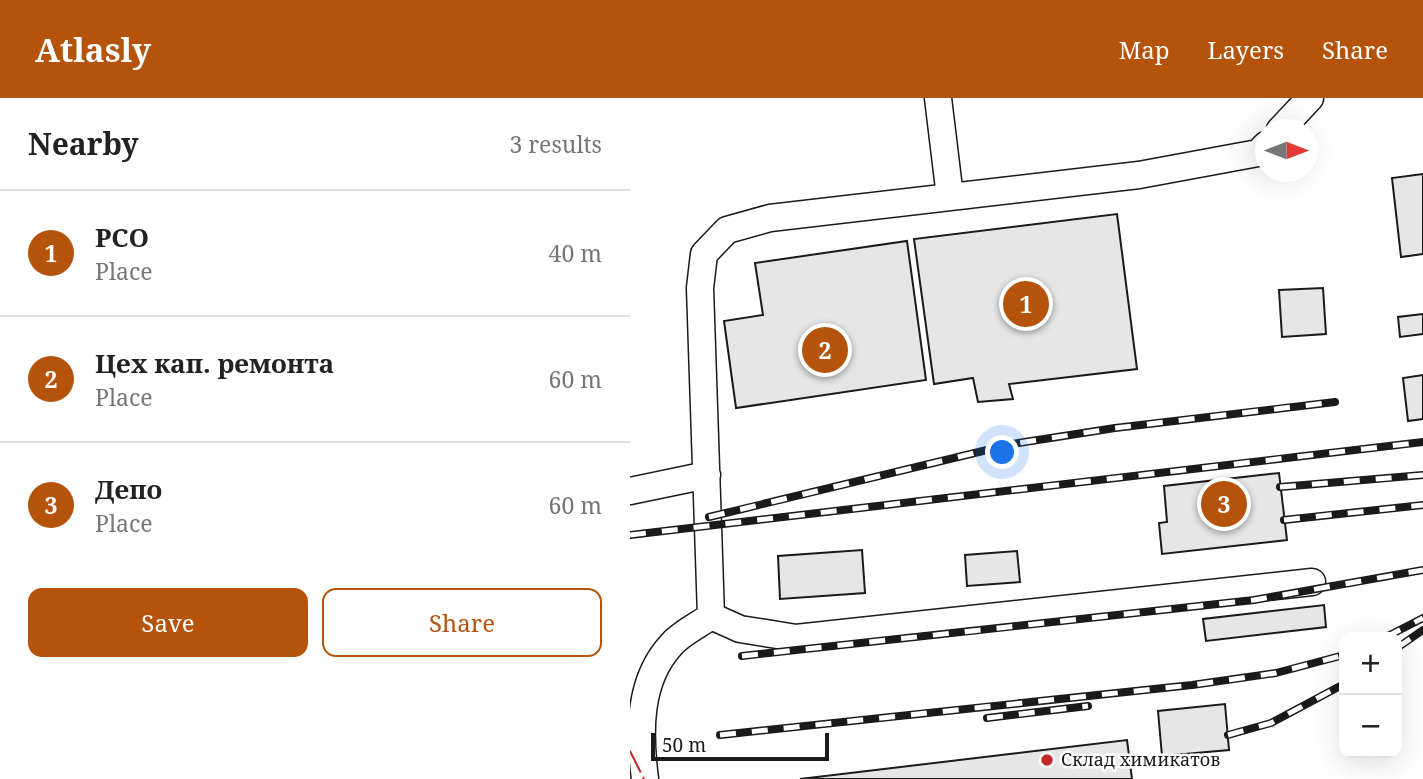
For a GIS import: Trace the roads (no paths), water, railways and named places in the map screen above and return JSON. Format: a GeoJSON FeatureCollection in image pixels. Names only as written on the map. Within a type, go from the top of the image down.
{"type":"FeatureCollection","features":[{"type":"Feature","properties":{"kind":"lane"},"geometry":{"type":"LineString","coordinates":[[938,98],[950,197]]}},
{"type":"Feature","properties":{"kind":"lane"},"geometry":{"type":"LineString","coordinates":[[1290,119],[1310,98]]}},
{"type":"Feature","properties":{"kind":"lane"},"geometry":{"type":"LineString","coordinates":[[711,616],[700,288],[704,254],[727,230],[770,218],[1139,175],[1255,154]]}},
{"type":"Feature","properties":{"kind":"lane"},"geometry":{"type":"LineString","coordinates":[[630,491],[708,475]]}},
{"type":"Feature","properties":{"kind":"lane"},"geometry":{"type":"LineString","coordinates":[[711,616],[740,629],[796,638],[1312,582]]}},
{"type":"Feature","properties":{"kind":"lane"},"geometry":{"type":"LineString","coordinates":[[645,779],[641,752],[644,692],[671,645],[711,616]]}},
{"type":"Feature","properties":{"kind":"railway"},"geometry":{"type":"LineString","coordinates":[[709,517],[1012,444],[1115,428],[1335,402]]}},
{"type":"Feature","properties":{"kind":"railway"},"geometry":{"type":"LineString","coordinates":[[630,535],[1423,442]]}},
{"type":"Feature","properties":{"kind":"railway"},"geometry":{"type":"LineString","coordinates":[[1280,487],[1423,475]]}},
{"type":"Feature","properties":{"kind":"railway"},"geometry":{"type":"LineString","coordinates":[[1284,520],[1423,505]]}},
{"type":"Feature","properties":{"kind":"railway"},"geometry":{"type":"LineString","coordinates":[[742,656],[1254,600],[1423,570]]}},
{"type":"Feature","properties":{"kind":"railway"},"geometry":{"type":"LineString","coordinates":[[1396,632],[1423,618]]}},
{"type":"Feature","properties":{"kind":"railway"},"geometry":{"type":"LineString","coordinates":[[1402,645],[1423,630]]}},
{"type":"Feature","properties":{"kind":"railway"},"geometry":{"type":"LineString","coordinates":[[720,735],[1192,685],[1276,673],[1339,656]]}},
{"type":"Feature","properties":{"kind":"railway"},"geometry":{"type":"LineString","coordinates":[[1228,735],[1271,723],[1339,687]]}},
{"type":"Feature","properties":{"kind":"railway"},"geometry":{"type":"LineString","coordinates":[[987,718],[1088,706]]}},
{"type":"Feature","properties":{"kind":"place","name":"РСО"},"geometry":{"type":"Point","coordinates":[1026,304]}},
{"type":"Feature","properties":{"kind":"place","name":"Цех кап. ремонта"},"geometry":{"type":"Point","coordinates":[825,350]}},
{"type":"Feature","properties":{"kind":"place","name":"Депо"},"geometry":{"type":"Point","coordinates":[1224,504]}},
{"type":"Feature","properties":{"kind":"place","name":"Склад химикатов"},"geometry":{"type":"Point","coordinates":[1047,760]}}]}
